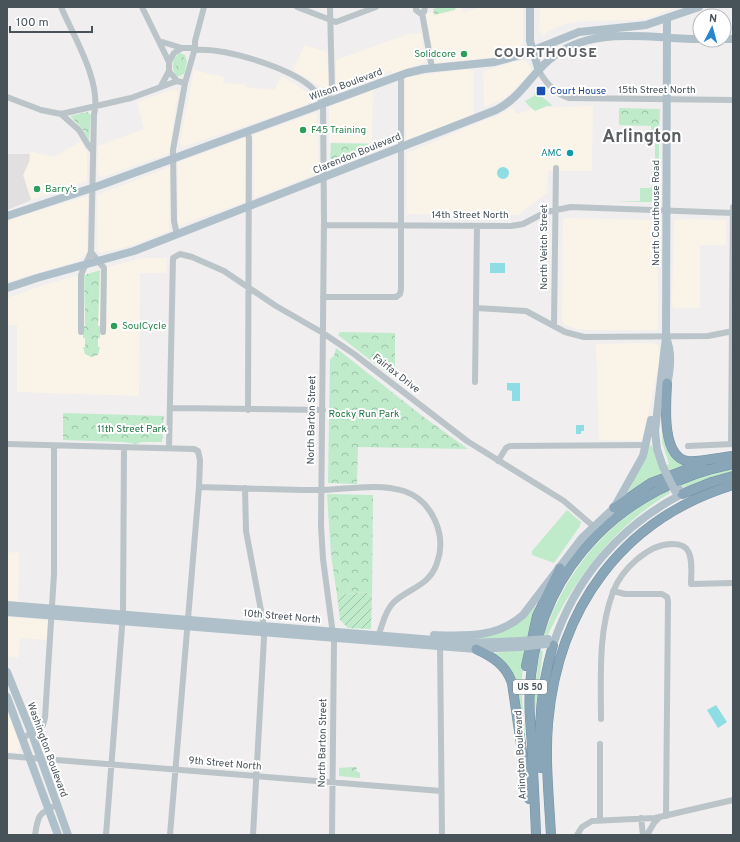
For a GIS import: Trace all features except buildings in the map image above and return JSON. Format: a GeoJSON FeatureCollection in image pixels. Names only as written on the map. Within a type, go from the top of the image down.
{"type":"FeatureCollection","features":[{"type":"Feature","properties":{"kind":"highway"},"geometry":{"type":"LineString","coordinates":[[664,380],[668,438],[674,452],[682,459],[689,461],[733,456]]}},
{"type":"Feature","properties":{"kind":"highway"},"geometry":{"type":"LineString","coordinates":[[614,508],[651,483],[696,465],[733,456]]}},
{"type":"Feature","properties":{"kind":"highway","name":"Arlington Boulevard"},"geometry":{"type":"LineString","coordinates":[[536,835],[529,706],[532,664],[545,616],[563,579],[587,546],[616,517],[651,493],[697,472],[733,464]]}},
{"type":"Feature","properties":{"kind":"highway"},"geometry":{"type":"LineString","coordinates":[[679,493],[733,476]]}},
{"type":"Feature","properties":{"kind":"highway","name":"US 50"},"geometry":{"type":"LineString","coordinates":[[551,835],[547,753],[551,702],[566,643],[586,598],[615,557],[645,529],[686,503],[733,485]]}},
{"type":"Feature","properties":{"kind":"highway"},"geometry":{"type":"LineString","coordinates":[[529,706],[524,682],[530,642],[539,611],[560,568]]}},
{"type":"Feature","properties":{"kind":"highway"},"geometry":{"type":"LineString","coordinates":[[549,805],[541,768],[539,717],[550,642]]}},
{"type":"Feature","properties":{"kind":"highway"},"geometry":{"type":"LineString","coordinates":[[476,649],[498,661],[507,672],[512,683],[529,797],[536,822]]}},
{"type":"Feature","properties":{"kind":"main road"},"geometry":{"type":"LineString","coordinates":[[530,7],[530,41],[539,70]]}},
{"type":"Feature","properties":{"kind":"main road","name":"Wilson Boulevard"},"geometry":{"type":"LineString","coordinates":[[7,216],[92,188],[401,75],[432,68],[491,63],[532,50],[570,34],[604,33],[640,27],[699,7]]}},
{"type":"Feature","properties":{"kind":"main road","name":"North Courthouse Road"},"geometry":{"type":"LineString","coordinates":[[667,18],[666,337],[670,346],[655,435],[658,453],[679,493]]}},
{"type":"Feature","properties":{"kind":"main road","name":"Clarendon Boulevard"},"geometry":{"type":"LineString","coordinates":[[7,288],[134,251],[324,178],[503,106],[514,99],[539,70],[564,50],[604,33],[692,39]]}},
{"type":"Feature","properties":{"kind":"main road"},"geometry":{"type":"LineString","coordinates":[[379,637],[474,636],[500,630],[514,622],[528,610],[593,526],[614,508],[639,464],[646,445],[656,398],[664,380]]}},
{"type":"Feature","properties":{"kind":"main road"},"geometry":{"type":"LineString","coordinates":[[550,642],[573,598],[602,556],[639,520],[679,493]]}},
{"type":"Feature","properties":{"kind":"main road","name":"10th Street North"},"geometry":{"type":"LineString","coordinates":[[7,605],[52,612],[334,635],[379,637],[476,649],[550,642]]}},
{"type":"Feature","properties":{"kind":"main road","name":"10th Street North"},"geometry":{"type":"LineString","coordinates":[[7,612],[52,612]]}},
{"type":"Feature","properties":{"kind":"main road","name":"10th Street North"},"geometry":{"type":"LineString","coordinates":[[439,644],[520,644]]}},
{"type":"Feature","properties":{"kind":"main road","name":"Washington Boulevard"},"geometry":{"type":"LineString","coordinates":[[7,672],[32,734],[68,835]]}},
{"type":"Feature","properties":{"kind":"main road","name":"Washington Boulevard"},"geometry":{"type":"LineString","coordinates":[[7,697],[58,835]]}},
{"type":"Feature","properties":{"kind":"street"},"geometry":{"type":"LineString","coordinates":[[61,7],[90,74],[96,95],[94,115],[91,252],[81,275],[81,332]]}},
{"type":"Feature","properties":{"kind":"street"},"geometry":{"type":"LineString","coordinates":[[142,7],[169,62],[169,70],[161,86]]}},
{"type":"Feature","properties":{"kind":"street"},"geometry":{"type":"LineString","coordinates":[[177,235],[174,221],[174,150],[185,83],[204,7]]}},
{"type":"Feature","properties":{"kind":"street"},"geometry":{"type":"LineString","coordinates":[[297,7],[336,22],[376,7]]}},
{"type":"Feature","properties":{"kind":"street","name":"North Barton Street"},"geometry":{"type":"LineString","coordinates":[[330,7],[332,91],[323,104],[324,297],[321,490],[322,542],[334,635],[332,835]]}},
{"type":"Feature","properties":{"kind":"street"},"geometry":{"type":"LineString","coordinates":[[416,7],[417,12],[422,13]]}},
{"type":"Feature","properties":{"kind":"street"},"geometry":{"type":"LineString","coordinates":[[425,7],[425,11],[422,13],[432,68]]}},
{"type":"Feature","properties":{"kind":"street"},"geometry":{"type":"LineString","coordinates":[[159,42],[182,48],[193,48],[244,56],[276,67],[310,86],[323,104]]}},
{"type":"Feature","properties":{"kind":"street"},"geometry":{"type":"LineString","coordinates":[[169,62],[174,53],[182,48]]}},
{"type":"Feature","properties":{"kind":"street"},"geometry":{"type":"LineString","coordinates":[[169,70],[177,81]]}},
{"type":"Feature","properties":{"kind":"street","name":"15th Street North"},"geometry":{"type":"LineString","coordinates":[[539,70],[543,79],[559,95],[582,99],[733,100]]}},
{"type":"Feature","properties":{"kind":"street"},"geometry":{"type":"LineString","coordinates":[[324,297],[396,297],[400,294],[402,147],[401,75]]}},
{"type":"Feature","properties":{"kind":"street"},"geometry":{"type":"LineString","coordinates":[[7,97],[26,106],[61,114],[131,98],[177,81],[185,83]]}},
{"type":"Feature","properties":{"kind":"street"},"geometry":{"type":"LineString","coordinates":[[61,114],[79,130],[93,151]]}},
{"type":"Feature","properties":{"kind":"street"},"geometry":{"type":"LineString","coordinates":[[247,132],[249,138],[248,410]]}},
{"type":"Feature","properties":{"kind":"street","name":"North Veitch Street"},"geometry":{"type":"LineString","coordinates":[[554,326],[556,168]]}},
{"type":"Feature","properties":{"kind":"street","name":"14th Street North"},"geometry":{"type":"LineString","coordinates":[[324,224],[476,226],[517,225],[555,209],[578,207],[666,212],[733,211]]}},
{"type":"Feature","properties":{"kind":"street"},"geometry":{"type":"LineString","coordinates":[[688,446],[732,444],[733,211]]}},
{"type":"Feature","properties":{"kind":"street"},"geometry":{"type":"LineString","coordinates":[[475,382],[476,226]]}},
{"type":"Feature","properties":{"kind":"street"},"geometry":{"type":"LineString","coordinates":[[91,252],[104,268],[103,332]]}},
{"type":"Feature","properties":{"kind":"street","name":"Fairfax Drive"},"geometry":{"type":"LineString","coordinates":[[171,408],[172,277],[173,258],[177,254],[187,255],[207,263],[248,286],[276,306],[323,333],[354,354],[467,441],[564,501],[593,526]]}},
{"type":"Feature","properties":{"kind":"street"},"geometry":{"type":"LineString","coordinates":[[476,308],[526,311],[568,334],[584,337],[708,336],[732,332]]}},
{"type":"Feature","properties":{"kind":"street"},"geometry":{"type":"LineString","coordinates":[[169,448],[171,408],[323,410]]}},
{"type":"Feature","properties":{"kind":"street"},"geometry":{"type":"LineString","coordinates":[[7,444],[169,448],[194,449],[198,451],[200,460],[199,487],[170,835]]}},
{"type":"Feature","properties":{"kind":"street"},"geometry":{"type":"LineString","coordinates":[[498,461],[506,448],[510,446],[646,445]]}},
{"type":"Feature","properties":{"kind":"street"},"geometry":{"type":"LineString","coordinates":[[23,738],[32,734],[45,722],[52,612],[54,446]]}},
{"type":"Feature","properties":{"kind":"street"},"geometry":{"type":"LineString","coordinates":[[106,835],[123,618],[124,448]]}},
{"type":"Feature","properties":{"kind":"street"},"geometry":{"type":"LineString","coordinates":[[199,487],[321,490],[376,487],[404,492],[415,496],[432,514],[437,524],[440,536],[440,553],[434,570],[420,587],[399,598],[390,608],[383,619],[379,637]]}},
{"type":"Feature","properties":{"kind":"street"},"geometry":{"type":"LineString","coordinates":[[245,488],[246,531],[264,629],[252,835]]}},
{"type":"Feature","properties":{"kind":"street"},"geometry":{"type":"LineString","coordinates":[[601,719],[601,647],[604,622],[613,591],[623,574],[659,545],[682,545],[687,549],[690,558],[692,584],[733,583]]}},
{"type":"Feature","properties":{"kind":"street"},"geometry":{"type":"LineString","coordinates":[[613,591],[625,594],[662,594],[667,597],[668,601],[663,816]]}},
{"type":"Feature","properties":{"kind":"street"},"geometry":{"type":"LineString","coordinates":[[439,644],[442,835]]}},
{"type":"Feature","properties":{"kind":"street"},"geometry":{"type":"LineString","coordinates":[[600,744],[600,820]]}},
{"type":"Feature","properties":{"kind":"street","name":"9th Street North"},"geometry":{"type":"LineString","coordinates":[[7,756],[111,766],[441,791]]}},
{"type":"Feature","properties":{"kind":"street"},"geometry":{"type":"LineString","coordinates":[[577,835],[586,824],[600,820],[663,816],[733,800]]}},
{"type":"Feature","properties":{"kind":"street"},"geometry":{"type":"LineString","coordinates":[[35,835],[38,817],[48,808],[57,805]]}},
{"type":"Feature","properties":{"kind":"street"},"geometry":{"type":"LineString","coordinates":[[647,835],[654,823],[663,816]]}},
{"type":"Feature","properties":{"kind":"street"},"geometry":{"type":"LineString","coordinates":[[642,818],[643,835]]}},
{"type":"Feature","properties":{"kind":"shaded area"},"geometry":{"type":"Polygon","coordinates":[[[461,7],[464,12],[483,7],[523,7],[523,46],[496,57],[435,63],[426,15],[428,13],[461,7]]]}},
{"type":"Feature","properties":{"kind":"shaded area"},"geometry":{"type":"Polygon","coordinates":[[[540,7],[678,7],[645,19],[585,21],[565,24],[550,30],[543,36],[539,31],[540,7]]]}},
{"type":"Feature","properties":{"kind":"shaded area"},"geometry":{"type":"Polygon","coordinates":[[[421,33],[425,62],[392,74],[391,70],[338,90],[336,85],[336,60],[408,34],[421,33]]]}},
{"type":"Feature","properties":{"kind":"shaded area"},"geometry":{"type":"Polygon","coordinates":[[[305,45],[327,52],[330,89],[321,87],[293,70],[305,45]]]}},
{"type":"Feature","properties":{"kind":"shaded area"},"geometry":{"type":"Polygon","coordinates":[[[522,60],[527,62],[532,71],[506,98],[484,107],[484,71],[522,60]]]}},
{"type":"Feature","properties":{"kind":"shaded area"},"geometry":{"type":"Polygon","coordinates":[[[468,69],[474,71],[473,116],[406,140],[406,77],[468,69]]]}},
{"type":"Feature","properties":{"kind":"shaded area"},"geometry":{"type":"Polygon","coordinates":[[[194,70],[224,77],[223,83],[245,84],[245,87],[274,90],[282,76],[309,93],[313,100],[307,105],[182,147],[180,141],[194,70]]]}},
{"type":"Feature","properties":{"kind":"shaded area"},"geometry":{"type":"Polygon","coordinates":[[[174,89],[178,92],[169,153],[101,177],[98,173],[98,146],[144,129],[137,102],[174,89]]]}},
{"type":"Feature","properties":{"kind":"shaded area"},"geometry":{"type":"Polygon","coordinates":[[[373,90],[372,143],[329,142],[329,107],[373,90]]]}},
{"type":"Feature","properties":{"kind":"shaded area"},"geometry":{"type":"Polygon","coordinates":[[[593,106],[592,171],[548,171],[547,193],[518,215],[407,214],[407,153],[490,118],[494,118],[513,107],[516,114],[537,108],[593,106]]]}},
{"type":"Feature","properties":{"kind":"shaded area"},"geometry":{"type":"Polygon","coordinates":[[[317,112],[319,173],[254,198],[253,135],[317,112]]]}},
{"type":"Feature","properties":{"kind":"shaded area"},"geometry":{"type":"Polygon","coordinates":[[[245,138],[245,202],[178,226],[178,162],[245,138]]]}},
{"type":"Feature","properties":{"kind":"shaded area"},"geometry":{"type":"Polygon","coordinates":[[[81,141],[87,153],[87,181],[31,200],[23,175],[29,162],[30,151],[54,157],[81,141]]]}},
{"type":"Feature","properties":{"kind":"shaded area"},"geometry":{"type":"Polygon","coordinates":[[[7,154],[30,154],[29,162],[23,175],[31,200],[7,210],[7,154]]]}},
{"type":"Feature","properties":{"kind":"shaded area"},"geometry":{"type":"Polygon","coordinates":[[[170,167],[169,231],[133,245],[101,253],[98,251],[97,195],[170,167]]]}},
{"type":"Feature","properties":{"kind":"shaded area"},"geometry":{"type":"Polygon","coordinates":[[[88,196],[87,252],[78,261],[7,282],[7,222],[21,216],[88,196]]]}},
{"type":"Feature","properties":{"kind":"shaded area"},"geometry":{"type":"Polygon","coordinates":[[[564,218],[658,220],[658,330],[577,329],[564,324],[562,320],[564,218]]]}},
{"type":"Feature","properties":{"kind":"shaded area"},"geometry":{"type":"Polygon","coordinates":[[[675,220],[726,220],[726,245],[700,245],[700,308],[674,308],[672,304],[675,220]]]}},
{"type":"Feature","properties":{"kind":"shaded area"},"geometry":{"type":"Polygon","coordinates":[[[141,258],[167,258],[166,273],[140,273],[139,396],[17,392],[17,325],[7,325],[7,298],[47,284],[141,258]]]}},
{"type":"Feature","properties":{"kind":"shaded area"},"geometry":{"type":"Polygon","coordinates":[[[653,343],[659,347],[659,365],[642,441],[599,440],[596,344],[653,343]]]}},
{"type":"Feature","properties":{"kind":"shaded area"},"geometry":{"type":"Polygon","coordinates":[[[7,552],[19,553],[18,602],[7,601],[7,552]]]}},
{"type":"Feature","properties":{"kind":"shaded area"},"geometry":{"type":"Polygon","coordinates":[[[7,617],[48,620],[47,640],[20,638],[18,658],[7,656],[7,617]]]}},
{"type":"Feature","properties":{"kind":"shaded area"},"geometry":{"type":"Polygon","coordinates":[[[7,711],[20,744],[18,753],[7,751],[7,711]]]}},
{"type":"Feature","properties":{"kind":"green space"},"geometry":{"type":"Polygon","coordinates":[[[438,7],[456,7],[455,10],[434,15],[433,9],[438,7]]]}},
{"type":"Feature","properties":{"kind":"green space"},"geometry":{"type":"Polygon","coordinates":[[[180,53],[185,55],[187,62],[184,74],[177,77],[173,64],[175,58],[180,53]]]}},
{"type":"Feature","properties":{"kind":"green space"},"geometry":{"type":"Polygon","coordinates":[[[180,55],[183,55],[185,61],[184,67],[180,68],[183,73],[179,74],[175,64],[180,60],[180,55]]]}},
{"type":"Feature","properties":{"kind":"green space"},"geometry":{"type":"Polygon","coordinates":[[[535,91],[538,91],[541,96],[552,106],[547,106],[535,111],[529,106],[525,101],[534,96],[535,91]]]}},
{"type":"Feature","properties":{"kind":"green space"},"geometry":{"type":"Polygon","coordinates":[[[619,108],[660,109],[659,130],[651,130],[651,126],[619,125],[619,108]]]}},
{"type":"Feature","properties":{"kind":"green space"},"geometry":{"type":"Polygon","coordinates":[[[87,112],[91,115],[89,141],[82,128],[70,116],[87,112]]]}},
{"type":"Feature","properties":{"kind":"green space"},"geometry":{"type":"Polygon","coordinates":[[[655,136],[659,137],[659,160],[655,160],[655,136]]]}},
{"type":"Feature","properties":{"kind":"green space"},"geometry":{"type":"Polygon","coordinates":[[[331,143],[385,145],[333,165],[330,162],[331,143]]]}},
{"type":"Feature","properties":{"kind":"green space"},"geometry":{"type":"Polygon","coordinates":[[[655,165],[659,165],[657,202],[612,202],[640,201],[640,188],[650,188],[655,184],[655,165]]]}},
{"type":"Feature","properties":{"kind":"green space"},"geometry":{"type":"Polygon","coordinates":[[[100,270],[98,326],[100,326],[100,338],[98,338],[98,347],[100,347],[98,355],[91,357],[85,354],[83,347],[85,347],[85,338],[83,338],[83,326],[85,326],[84,275],[100,270]]]}},
{"type":"Feature","properties":{"kind":"green space"},"geometry":{"type":"Polygon","coordinates":[[[340,332],[395,333],[395,375],[391,376],[338,335],[340,332]]]}},
{"type":"Feature","properties":{"kind":"green space","name":"Rocky Run Park"},"geometry":{"type":"Polygon","coordinates":[[[336,348],[421,415],[468,449],[358,447],[357,484],[328,483],[330,359],[334,356],[336,348]]]}},
{"type":"Feature","properties":{"kind":"green space"},"geometry":{"type":"Polygon","coordinates":[[[663,409],[666,441],[688,464],[658,475],[628,493],[649,445],[652,446],[661,468],[669,464],[662,442],[663,409]]]}},
{"type":"Feature","properties":{"kind":"green space","name":"11th Street Park"},"geometry":{"type":"Polygon","coordinates":[[[63,413],[164,416],[162,442],[142,442],[136,444],[123,442],[63,440],[63,413]]]}},
{"type":"Feature","properties":{"kind":"green space"},"geometry":{"type":"Polygon","coordinates":[[[733,469],[733,473],[695,485],[680,487],[679,485],[714,473],[733,469]]]}},
{"type":"Feature","properties":{"kind":"green space"},"geometry":{"type":"Polygon","coordinates":[[[669,489],[670,493],[650,506],[632,521],[614,537],[598,555],[571,593],[548,635],[544,636],[553,612],[564,590],[577,569],[592,550],[608,532],[627,516],[669,489]]]}},
{"type":"Feature","properties":{"kind":"green space"},"geometry":{"type":"Polygon","coordinates":[[[327,494],[373,495],[372,596],[366,592],[337,595],[331,555],[327,494]]]}},
{"type":"Feature","properties":{"kind":"green space"},"geometry":{"type":"Polygon","coordinates":[[[567,510],[581,522],[580,526],[554,563],[532,555],[532,551],[567,510]]]}},
{"type":"Feature","properties":{"kind":"green space"},"geometry":{"type":"Polygon","coordinates":[[[366,592],[372,596],[371,629],[348,628],[340,620],[337,595],[366,592]]]}},
{"type":"Feature","properties":{"kind":"green space"},"geometry":{"type":"Polygon","coordinates":[[[536,605],[527,637],[521,685],[528,769],[518,693],[494,655],[495,653],[520,650],[493,641],[451,639],[476,638],[525,617],[536,605]]]}},
{"type":"Feature","properties":{"kind":"green space"},"geometry":{"type":"Polygon","coordinates":[[[540,650],[543,651],[535,714],[534,694],[540,650]]]}},
{"type":"Feature","properties":{"kind":"green space"},"geometry":{"type":"Polygon","coordinates":[[[357,767],[356,771],[360,773],[360,778],[339,776],[339,768],[357,767]]]}},
{"type":"Feature","properties":{"kind":"water"},"geometry":{"type":"Polygon","coordinates":[[[505,167],[508,168],[508,178],[501,179],[498,178],[497,171],[498,168],[505,167]]]}},
{"type":"Feature","properties":{"kind":"water"},"geometry":{"type":"Polygon","coordinates":[[[490,263],[505,263],[505,273],[490,273],[490,263]]]}},
{"type":"Feature","properties":{"kind":"water"},"geometry":{"type":"Polygon","coordinates":[[[507,383],[520,383],[520,401],[512,401],[512,391],[507,390],[507,383]]]}},
{"type":"Feature","properties":{"kind":"water"},"geometry":{"type":"Polygon","coordinates":[[[576,425],[584,425],[584,431],[581,431],[581,434],[576,434],[576,425]]]}},
{"type":"Feature","properties":{"kind":"water"},"geometry":{"type":"Polygon","coordinates":[[[716,705],[727,722],[718,728],[707,710],[716,705]]]}},
{"type":"Feature","properties":{"kind":"place","name":"Solidcore"},"geometry":{"type":"Point","coordinates":[464,54]}},
{"type":"Feature","properties":{"kind":"place","name":"Court House"},"geometry":{"type":"Point","coordinates":[541,91]}},
{"type":"Feature","properties":{"kind":"place","name":"F45 Training"},"geometry":{"type":"Point","coordinates":[303,130]}},
{"type":"Feature","properties":{"kind":"place","name":"AMC"},"geometry":{"type":"Point","coordinates":[570,153]}},
{"type":"Feature","properties":{"kind":"place","name":"Barry's"},"geometry":{"type":"Point","coordinates":[37,189]}},
{"type":"Feature","properties":{"kind":"place","name":"SoulCycle"},"geometry":{"type":"Point","coordinates":[114,326]}},
{"type":"Feature","properties":{"kind":"district","name":"COURTHOUSE"},"geometry":{"type":"Point","coordinates":[546,53]}},
{"type":"Feature","properties":{"kind":"district","name":"Arlington"},"geometry":{"type":"Point","coordinates":[642,137]}}]}
